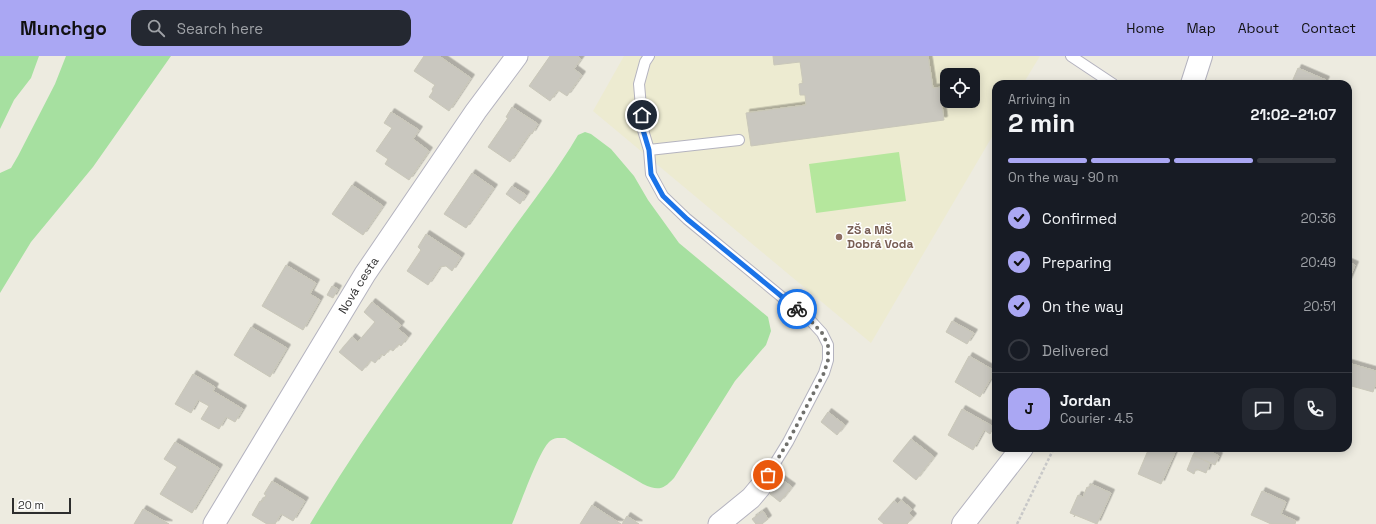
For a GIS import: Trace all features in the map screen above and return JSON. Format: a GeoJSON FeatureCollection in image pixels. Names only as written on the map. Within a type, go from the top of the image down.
{"type":"FeatureCollection","features":[{"type":"Feature","properties":{"kind":"street","name":"Nová cesta"},"geometry":{"type":"LineString","coordinates":[[214,524],[365,274],[476,111],[517,56]]}},
{"type":"Feature","properties":{"kind":"street"},"geometry":{"type":"LineString","coordinates":[[1193,80],[1201,56]]}},
{"type":"Feature","properties":{"kind":"street"},"geometry":{"type":"LineString","coordinates":[[963,524],[1019,452]]}},
{"type":"Feature","properties":{"kind":"street"},"geometry":{"type":"LineString","coordinates":[[719,524],[751,498],[761,486]]}},
{"type":"Feature","properties":{"kind":"lane"},"geometry":{"type":"LineString","coordinates":[[649,56],[645,62],[639,84],[643,130],[649,150],[651,174],[663,196],[687,219],[811,321],[822,333],[828,345],[828,360],[824,373],[788,442],[761,486]]}},
{"type":"Feature","properties":{"kind":"lane"},"geometry":{"type":"LineString","coordinates":[[1071,56],[1107,80]]}},
{"type":"Feature","properties":{"kind":"lane"},"geometry":{"type":"LineString","coordinates":[[649,150],[738,140]]}},
{"type":"Feature","properties":{"kind":"path"},"geometry":{"type":"LineString","coordinates":[[1017,524],[1052,452]]}},
{"type":"Feature","properties":{"kind":"shaded area","name":"ZŠ a MŠ Dobrá Voda"},"geometry":{"type":"Polygon","coordinates":[[[624,56],[1040,56],[1025,80],[992,80],[992,137],[871,343],[593,111],[624,56]]]}},
{"type":"Feature","properties":{"kind":"green space"},"geometry":{"type":"Polygon","coordinates":[[[0,56],[39,56],[31,78],[14,100],[0,129],[0,56]]]}},
{"type":"Feature","properties":{"kind":"green space"},"geometry":{"type":"Polygon","coordinates":[[[66,56],[171,56],[93,167],[31,242],[0,293],[0,173],[11,168],[18,156],[55,84],[66,56]]]}},
{"type":"Feature","properties":{"kind":"green space"},"geometry":{"type":"Polygon","coordinates":[[[585,132],[591,134],[611,149],[634,176],[648,200],[679,243],[768,317],[771,331],[766,345],[735,381],[674,478],[663,487],[653,488],[643,484],[565,438],[557,438],[550,441],[545,446],[512,524],[310,524],[380,415],[552,175],[578,135],[585,132]]]}},
{"type":"Feature","properties":{"kind":"green space"},"geometry":{"type":"Polygon","coordinates":[[[899,152],[906,201],[816,213],[809,164],[899,152]]]}},
{"type":"Feature","properties":{"kind":"building"},"geometry":{"type":"Polygon","coordinates":[[[424,56],[439,56],[471,78],[449,111],[429,97],[435,85],[414,71],[424,56]]]}},
{"type":"Feature","properties":{"kind":"building"},"geometry":{"type":"Polygon","coordinates":[[[550,56],[577,56],[581,59],[574,69],[582,75],[567,96],[558,90],[550,101],[529,86],[550,56]]]}},
{"type":"Feature","properties":{"kind":"building"},"geometry":{"type":"Polygon","coordinates":[[[773,56],[928,56],[933,88],[940,87],[940,108],[942,108],[944,120],[751,146],[746,113],[806,105],[805,95],[800,95],[799,84],[803,83],[800,62],[774,65],[773,56]]]}},
{"type":"Feature","properties":{"kind":"building"},"geometry":{"type":"Polygon","coordinates":[[[1298,68],[1326,80],[1293,80],[1298,68]]]}},
{"type":"Feature","properties":{"kind":"building"},"geometry":{"type":"Polygon","coordinates":[[[512,107],[538,124],[510,162],[488,147],[508,118],[506,117],[512,107]]]}},
{"type":"Feature","properties":{"kind":"building"},"geometry":{"type":"Polygon","coordinates":[[[391,112],[419,130],[413,139],[429,151],[409,180],[385,164],[388,159],[376,151],[392,128],[384,123],[391,112]]]}},
{"type":"Feature","properties":{"kind":"building"},"geometry":{"type":"Polygon","coordinates":[[[472,173],[494,188],[466,228],[444,214],[472,173]]]}},
{"type":"Feature","properties":{"kind":"building"},"geometry":{"type":"Polygon","coordinates":[[[352,185],[383,206],[363,235],[332,214],[352,185]]]}},
{"type":"Feature","properties":{"kind":"building"},"geometry":{"type":"Polygon","coordinates":[[[512,186],[526,195],[520,204],[506,194],[512,186]]]}},
{"type":"Feature","properties":{"kind":"building"},"geometry":{"type":"Polygon","coordinates":[[[426,234],[461,257],[452,271],[446,266],[440,267],[428,285],[407,271],[421,250],[418,247],[426,234]]]}},
{"type":"Feature","properties":{"kind":"building"},"geometry":{"type":"Polygon","coordinates":[[[1352,264],[1355,265],[1352,272],[1352,264]]]}},
{"type":"Feature","properties":{"kind":"building"},"geometry":{"type":"Polygon","coordinates":[[[286,265],[316,283],[310,294],[320,300],[303,330],[262,306],[286,265]]]}},
{"type":"Feature","properties":{"kind":"building"},"geometry":{"type":"Polygon","coordinates":[[[332,286],[338,289],[333,298],[327,295],[332,286]]]}},
{"type":"Feature","properties":{"kind":"building"},"geometry":{"type":"Polygon","coordinates":[[[372,302],[401,325],[398,329],[408,337],[401,346],[399,344],[393,351],[390,349],[384,356],[382,354],[375,363],[371,360],[362,371],[339,352],[352,337],[358,342],[375,322],[364,312],[372,302]]]}},
{"type":"Feature","properties":{"kind":"building"},"geometry":{"type":"Polygon","coordinates":[[[952,321],[974,333],[967,344],[946,332],[952,321]]]}},
{"type":"Feature","properties":{"kind":"building"},"geometry":{"type":"Polygon","coordinates":[[[251,327],[287,348],[270,377],[234,355],[251,327]]]}},
{"type":"Feature","properties":{"kind":"building"},"geometry":{"type":"Polygon","coordinates":[[[969,356],[992,369],[992,376],[980,397],[955,382],[969,356]]]}},
{"type":"Feature","properties":{"kind":"building"},"geometry":{"type":"Polygon","coordinates":[[[1352,364],[1376,371],[1376,383],[1373,392],[1352,386],[1352,364]]]}},
{"type":"Feature","properties":{"kind":"building"},"geometry":{"type":"Polygon","coordinates":[[[193,374],[215,387],[213,391],[243,409],[235,422],[226,417],[219,429],[201,419],[209,406],[198,400],[191,413],[175,404],[193,374]]]}},
{"type":"Feature","properties":{"kind":"building"},"geometry":{"type":"Polygon","coordinates":[[[962,409],[992,426],[990,434],[984,430],[973,450],[948,435],[962,409]]]}},
{"type":"Feature","properties":{"kind":"building"},"geometry":{"type":"Polygon","coordinates":[[[828,412],[845,425],[837,435],[821,422],[828,412]]]}},
{"type":"Feature","properties":{"kind":"building"},"geometry":{"type":"Polygon","coordinates":[[[911,439],[934,457],[916,480],[893,461],[911,439]]]}},
{"type":"Feature","properties":{"kind":"building"},"geometry":{"type":"Polygon","coordinates":[[[175,442],[219,468],[192,513],[160,494],[177,467],[164,459],[175,442]]]}},
{"type":"Feature","properties":{"kind":"building"},"geometry":{"type":"Polygon","coordinates":[[[1147,452],[1175,452],[1161,484],[1138,474],[1147,452]]]}},
{"type":"Feature","properties":{"kind":"building"},"geometry":{"type":"Polygon","coordinates":[[[1195,452],[1211,452],[1219,456],[1215,465],[1193,455],[1195,452]]]}},
{"type":"Feature","properties":{"kind":"building"},"geometry":{"type":"Polygon","coordinates":[[[1193,455],[1210,463],[1206,473],[1196,469],[1194,474],[1187,470],[1193,455]]]}},
{"type":"Feature","properties":{"kind":"building"},"geometry":{"type":"Polygon","coordinates":[[[781,479],[792,487],[780,502],[770,494],[781,479]]]}},
{"type":"Feature","properties":{"kind":"building"},"geometry":{"type":"Polygon","coordinates":[[[272,481],[305,501],[293,521],[281,514],[275,524],[267,524],[252,515],[260,501],[262,502],[266,495],[264,494],[272,481]]]}},
{"type":"Feature","properties":{"kind":"building"},"geometry":{"type":"Polygon","coordinates":[[[1091,484],[1111,493],[1097,524],[1070,513],[1078,495],[1083,497],[1087,487],[1089,488],[1091,484]]]}},
{"type":"Feature","properties":{"kind":"building"},"geometry":{"type":"Polygon","coordinates":[[[1262,491],[1286,502],[1281,514],[1296,521],[1295,524],[1271,524],[1251,515],[1262,491]]]}},
{"type":"Feature","properties":{"kind":"building"},"geometry":{"type":"Polygon","coordinates":[[[901,500],[912,509],[909,513],[913,517],[907,524],[884,524],[878,519],[894,501],[898,504],[901,500]]]}},
{"type":"Feature","properties":{"kind":"building"},"geometry":{"type":"Polygon","coordinates":[[[592,505],[621,524],[580,524],[592,505]]]}},
{"type":"Feature","properties":{"kind":"building"},"geometry":{"type":"Polygon","coordinates":[[[143,509],[169,524],[134,524],[143,509]]]}},
{"type":"Feature","properties":{"kind":"building"},"geometry":{"type":"Polygon","coordinates":[[[763,511],[768,519],[762,524],[756,524],[752,519],[763,511]]]}},
{"type":"Feature","properties":{"kind":"building"},"geometry":{"type":"Polygon","coordinates":[[[627,516],[639,524],[622,524],[627,516]]]}},
{"type":"Feature","properties":{"kind":"way so far"},"geometry":{"type":"LineString","coordinates":[[768,475],[788,442],[824,373],[828,360],[828,345],[822,333],[797,309]]}},
{"type":"Feature","properties":{"kind":"place","name":"ZŠ a MŠ Dobrá Voda"},"geometry":{"type":"Point","coordinates":[839,237]}},
{"type":"Feature","properties":{"kind":"route"},"geometry":{"type":"LineString","coordinates":[[642,115],[643,130],[649,150],[651,174],[663,196],[687,219],[797,309]]}}]}
